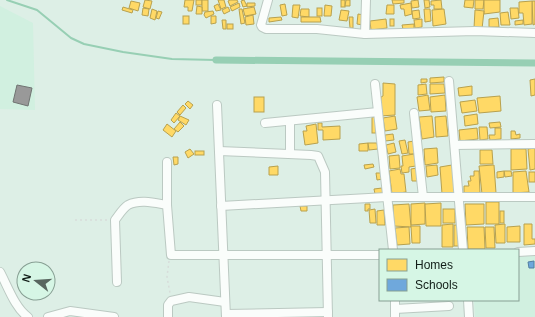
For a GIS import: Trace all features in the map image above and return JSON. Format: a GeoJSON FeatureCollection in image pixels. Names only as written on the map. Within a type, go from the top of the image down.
{"type":"FeatureCollection","features":[{"type":"Feature","properties":{"kind":"street"},"geometry":{"type":"LineString","coordinates":[[268,0],[261,25],[266,29],[317,29],[365,34],[476,31],[535,33]]}},
{"type":"Feature","properties":{"kind":"street"},"geometry":{"type":"LineString","coordinates":[[365,34],[366,0]]}},
{"type":"Feature","properties":{"kind":"street"},"geometry":{"type":"LineString","coordinates":[[449,81],[464,249]]}},
{"type":"Feature","properties":{"kind":"street"},"geometry":{"type":"LineString","coordinates":[[376,84],[393,249]]}},
{"type":"Feature","properties":{"kind":"street"},"geometry":{"type":"LineString","coordinates":[[218,105],[219,151],[221,206],[226,316],[328,315],[325,172],[318,156],[290,153],[219,151]]}},
{"type":"Feature","properties":{"kind":"street"},"geometry":{"type":"LineString","coordinates":[[265,123],[378,112]]}},
{"type":"Feature","properties":{"kind":"street"},"geometry":{"type":"LineString","coordinates":[[414,113],[423,197]]}},
{"type":"Feature","properties":{"kind":"street"},"geometry":{"type":"LineString","coordinates":[[290,121],[290,153]]}},
{"type":"Feature","properties":{"kind":"street"},"geometry":{"type":"LineString","coordinates":[[455,145],[535,144]]}},
{"type":"Feature","properties":{"kind":"street"},"geometry":{"type":"LineString","coordinates":[[167,162],[167,205],[171,255],[379,255]]}},
{"type":"Feature","properties":{"kind":"street"},"geometry":{"type":"LineString","coordinates":[[221,206],[387,197],[535,197]]}},
{"type":"Feature","properties":{"kind":"street"},"geometry":{"type":"LineString","coordinates":[[117,282],[115,220],[127,206],[136,203],[148,202],[167,205]]}},
{"type":"Feature","properties":{"kind":"street"},"geometry":{"type":"LineString","coordinates":[[519,252],[535,251]]}},
{"type":"Feature","properties":{"kind":"street"},"geometry":{"type":"LineString","coordinates":[[0,272],[19,307],[28,317]]}},
{"type":"Feature","properties":{"kind":"street"},"geometry":{"type":"LineString","coordinates":[[168,317],[168,305],[171,301],[189,297],[225,302]]}},
{"type":"Feature","properties":{"kind":"street"},"geometry":{"type":"LineString","coordinates":[[395,301],[395,313],[449,306]]}},
{"type":"Feature","properties":{"kind":"street"},"geometry":{"type":"LineString","coordinates":[[468,301],[469,317]]}},
{"type":"Feature","properties":{"kind":"street"},"geometry":{"type":"LineString","coordinates":[[48,317],[70,311],[114,317]]}},
{"type":"Feature","properties":{"kind":"path"},"geometry":{"type":"LineString","coordinates":[[75,220],[115,220]]}},
{"type":"Feature","properties":{"kind":"path"},"geometry":{"type":"LineString","coordinates":[[171,255],[167,277],[171,301]]}},
{"type":"Feature","properties":{"kind":"shaded area"},"geometry":{"type":"Polygon","coordinates":[[[0,6],[33,23],[35,110],[0,109],[0,6]]]}},
{"type":"Feature","properties":{"kind":"shaded area"},"geometry":{"type":"Polygon","coordinates":[[[535,256],[535,317],[475,317],[474,301],[519,301],[519,257],[535,256]]]}},
{"type":"Feature","properties":{"kind":"building: Homes"},"geometry":{"type":"Polygon","coordinates":[[[145,0],[152,1],[150,9],[143,7],[145,0]]]}},
{"type":"Feature","properties":{"kind":"building: Homes"},"geometry":{"type":"Polygon","coordinates":[[[185,0],[194,0],[192,11],[188,11],[188,7],[184,7],[185,0]]]}},
{"type":"Feature","properties":{"kind":"building: Homes"},"geometry":{"type":"Polygon","coordinates":[[[196,0],[202,0],[202,5],[196,5],[196,0]]]}},
{"type":"Feature","properties":{"kind":"building: Homes"},"geometry":{"type":"Polygon","coordinates":[[[202,0],[208,0],[208,11],[202,11],[202,0]]]}},
{"type":"Feature","properties":{"kind":"building: Homes"},"geometry":{"type":"Polygon","coordinates":[[[218,0],[224,0],[226,7],[221,9],[218,0]]]}},
{"type":"Feature","properties":{"kind":"building: Homes"},"geometry":{"type":"Polygon","coordinates":[[[237,0],[238,2],[230,6],[228,1],[237,0]]]}},
{"type":"Feature","properties":{"kind":"building: Homes"},"geometry":{"type":"Polygon","coordinates":[[[244,0],[247,6],[243,7],[241,1],[244,0]]]}},
{"type":"Feature","properties":{"kind":"building: Homes"},"geometry":{"type":"Polygon","coordinates":[[[341,0],[345,0],[345,7],[341,7],[341,0]]]}},
{"type":"Feature","properties":{"kind":"building: Homes"},"geometry":{"type":"Polygon","coordinates":[[[346,0],[350,0],[350,6],[345,6],[346,0]]]}},
{"type":"Feature","properties":{"kind":"building: Homes"},"geometry":{"type":"Polygon","coordinates":[[[392,0],[404,0],[404,3],[393,4],[392,0]]]}},
{"type":"Feature","properties":{"kind":"building: Homes"},"geometry":{"type":"Polygon","coordinates":[[[418,0],[419,7],[412,8],[411,1],[418,0]]]}},
{"type":"Feature","properties":{"kind":"building: Homes"},"geometry":{"type":"Polygon","coordinates":[[[424,0],[429,0],[430,7],[425,8],[424,0]]]}},
{"type":"Feature","properties":{"kind":"building: Homes"},"geometry":{"type":"Polygon","coordinates":[[[441,0],[442,9],[434,9],[434,5],[431,5],[431,1],[441,0]]]}},
{"type":"Feature","properties":{"kind":"building: Homes"},"geometry":{"type":"Polygon","coordinates":[[[465,0],[474,0],[473,8],[464,7],[465,0]]]}},
{"type":"Feature","properties":{"kind":"building: Homes"},"geometry":{"type":"Polygon","coordinates":[[[475,0],[484,0],[483,9],[475,9],[475,0]]]}},
{"type":"Feature","properties":{"kind":"building: Homes"},"geometry":{"type":"Polygon","coordinates":[[[484,0],[500,0],[500,12],[484,14],[484,0]]]}},
{"type":"Feature","properties":{"kind":"building: Homes"},"geometry":{"type":"Polygon","coordinates":[[[131,1],[140,3],[138,11],[129,8],[131,1]]]}},
{"type":"Feature","properties":{"kind":"building: Homes"},"geometry":{"type":"Polygon","coordinates":[[[532,1],[535,1],[535,24],[533,25],[532,1]]]}},
{"type":"Feature","properties":{"kind":"building: Homes"},"geometry":{"type":"Polygon","coordinates":[[[532,1],[532,24],[524,25],[523,13],[519,13],[519,2],[532,1]]]}},
{"type":"Feature","properties":{"kind":"building: Homes"},"geometry":{"type":"Polygon","coordinates":[[[239,3],[240,7],[232,11],[230,7],[239,3]]]}},
{"type":"Feature","properties":{"kind":"building: Homes"},"geometry":{"type":"Polygon","coordinates":[[[247,3],[255,3],[255,6],[247,7],[247,3]]]}},
{"type":"Feature","properties":{"kind":"building: Homes"},"geometry":{"type":"Polygon","coordinates":[[[411,3],[412,14],[405,16],[404,9],[401,9],[400,5],[411,3]]]}},
{"type":"Feature","properties":{"kind":"building: Homes"},"geometry":{"type":"Polygon","coordinates":[[[218,4],[221,10],[216,11],[214,6],[218,4]]]}},
{"type":"Feature","properties":{"kind":"building: Homes"},"geometry":{"type":"Polygon","coordinates":[[[285,4],[287,15],[282,16],[280,5],[285,4]]]}},
{"type":"Feature","properties":{"kind":"building: Homes"},"geometry":{"type":"Polygon","coordinates":[[[293,5],[300,5],[298,18],[292,17],[293,5]]]}},
{"type":"Feature","properties":{"kind":"building: Homes"},"geometry":{"type":"Polygon","coordinates":[[[325,5],[332,6],[331,16],[324,16],[325,5]]]}},
{"type":"Feature","properties":{"kind":"building: Homes"},"geometry":{"type":"Polygon","coordinates":[[[387,5],[394,5],[394,14],[386,14],[387,5]]]}},
{"type":"Feature","properties":{"kind":"building: Homes"},"geometry":{"type":"Polygon","coordinates":[[[197,6],[202,7],[202,14],[196,14],[197,6]]]}},
{"type":"Feature","properties":{"kind":"building: Homes"},"geometry":{"type":"Polygon","coordinates":[[[123,7],[133,10],[132,13],[122,10],[123,7]]]}},
{"type":"Feature","properties":{"kind":"building: Homes"},"geometry":{"type":"Polygon","coordinates":[[[228,7],[230,11],[224,14],[222,10],[228,7]]]}},
{"type":"Feature","properties":{"kind":"building: Homes"},"geometry":{"type":"Polygon","coordinates":[[[254,7],[256,14],[245,16],[243,9],[254,7]]]}},
{"type":"Feature","properties":{"kind":"building: Homes"},"geometry":{"type":"Polygon","coordinates":[[[143,8],[149,9],[148,16],[142,15],[143,8]]]}},
{"type":"Feature","properties":{"kind":"building: Homes"},"geometry":{"type":"Polygon","coordinates":[[[317,8],[322,8],[322,16],[317,16],[317,8]]]}},
{"type":"Feature","properties":{"kind":"building: Homes"},"geometry":{"type":"Polygon","coordinates":[[[510,8],[518,8],[519,18],[511,19],[510,8]]]}},
{"type":"Feature","properties":{"kind":"building: Homes"},"geometry":{"type":"Polygon","coordinates":[[[152,9],[157,11],[155,20],[150,18],[152,9]]]}},
{"type":"Feature","properties":{"kind":"building: Homes"},"geometry":{"type":"Polygon","coordinates":[[[239,9],[242,9],[245,23],[241,24],[239,9]]]}},
{"type":"Feature","properties":{"kind":"building: Homes"},"geometry":{"type":"Polygon","coordinates":[[[301,9],[309,9],[309,17],[300,16],[301,9]]]}},
{"type":"Feature","properties":{"kind":"building: Homes"},"geometry":{"type":"Polygon","coordinates":[[[424,9],[430,9],[431,21],[425,22],[424,9]]]}},
{"type":"Feature","properties":{"kind":"building: Homes"},"geometry":{"type":"Polygon","coordinates":[[[444,9],[446,24],[433,26],[432,10],[444,9]]]}},
{"type":"Feature","properties":{"kind":"building: Homes"},"geometry":{"type":"Polygon","coordinates":[[[341,10],[349,11],[347,21],[339,20],[341,10]]]}},
{"type":"Feature","properties":{"kind":"building: Homes"},"geometry":{"type":"Polygon","coordinates":[[[419,10],[420,18],[413,19],[412,11],[419,10]]]}},
{"type":"Feature","properties":{"kind":"building: Homes"},"geometry":{"type":"Polygon","coordinates":[[[475,10],[484,11],[482,29],[474,28],[475,10]]]}},
{"type":"Feature","properties":{"kind":"building: Homes"},"geometry":{"type":"Polygon","coordinates":[[[158,11],[162,12],[159,19],[156,18],[158,11]]]}},
{"type":"Feature","properties":{"kind":"building: Homes"},"geometry":{"type":"Polygon","coordinates":[[[213,11],[214,14],[206,18],[204,15],[205,12],[213,11]]]}},
{"type":"Feature","properties":{"kind":"building: Homes"},"geometry":{"type":"Polygon","coordinates":[[[508,12],[510,25],[501,25],[500,13],[508,12]]]}},
{"type":"Feature","properties":{"kind":"building: Homes"},"geometry":{"type":"Polygon","coordinates":[[[358,14],[364,15],[363,25],[357,24],[358,14]]]}},
{"type":"Feature","properties":{"kind":"building: Homes"},"geometry":{"type":"Polygon","coordinates":[[[253,15],[254,24],[246,25],[245,17],[253,15]]]}},
{"type":"Feature","properties":{"kind":"building: Homes"},"geometry":{"type":"Polygon","coordinates":[[[183,16],[189,16],[189,24],[183,24],[183,16]]]}},
{"type":"Feature","properties":{"kind":"building: Homes"},"geometry":{"type":"Polygon","coordinates":[[[211,16],[216,16],[216,23],[211,24],[211,16]]]}},
{"type":"Feature","properties":{"kind":"building: Homes"},"geometry":{"type":"Polygon","coordinates":[[[281,17],[282,20],[269,22],[269,18],[281,17]]]}},
{"type":"Feature","properties":{"kind":"building: Homes"},"geometry":{"type":"Polygon","coordinates":[[[301,17],[320,17],[321,22],[301,22],[301,17]]]}},
{"type":"Feature","properties":{"kind":"building: Homes"},"geometry":{"type":"Polygon","coordinates":[[[349,17],[353,17],[353,28],[350,28],[349,17]]]}},
{"type":"Feature","properties":{"kind":"building: Homes"},"geometry":{"type":"Polygon","coordinates":[[[498,18],[499,27],[489,27],[489,19],[498,18]]]}},
{"type":"Feature","properties":{"kind":"building: Homes"},"geometry":{"type":"Polygon","coordinates":[[[386,19],[387,28],[371,30],[370,21],[386,19]]]}},
{"type":"Feature","properties":{"kind":"building: Homes"},"geometry":{"type":"Polygon","coordinates":[[[390,19],[394,19],[394,26],[390,26],[390,19]]]}},
{"type":"Feature","properties":{"kind":"building: Homes"},"geometry":{"type":"Polygon","coordinates":[[[422,19],[422,27],[415,28],[414,20],[422,19]]]}},
{"type":"Feature","properties":{"kind":"building: Homes"},"geometry":{"type":"Polygon","coordinates":[[[222,20],[226,20],[226,29],[223,29],[222,20]]]}},
{"type":"Feature","properties":{"kind":"building: Homes"},"geometry":{"type":"Polygon","coordinates":[[[523,20],[523,24],[515,25],[515,21],[523,20]]]}},
{"type":"Feature","properties":{"kind":"building: Homes"},"geometry":{"type":"Polygon","coordinates":[[[227,24],[233,24],[233,29],[227,29],[227,24]]]}},
{"type":"Feature","properties":{"kind":"building: Homes"},"geometry":{"type":"Polygon","coordinates":[[[414,24],[414,29],[403,29],[402,25],[414,24]]]}},
{"type":"Feature","properties":{"kind":"building: Homes"},"geometry":{"type":"Polygon","coordinates":[[[444,77],[444,82],[430,83],[430,78],[444,77]]]}},
{"type":"Feature","properties":{"kind":"building: Homes"},"geometry":{"type":"Polygon","coordinates":[[[421,79],[427,79],[427,82],[421,83],[421,79]]]}},
{"type":"Feature","properties":{"kind":"building: Homes"},"geometry":{"type":"Polygon","coordinates":[[[535,79],[535,95],[531,96],[530,80],[535,79]]]}},
{"type":"Feature","properties":{"kind":"building: Homes"},"geometry":{"type":"Polygon","coordinates":[[[383,83],[395,84],[395,115],[380,116],[383,83]]]}},
{"type":"Feature","properties":{"kind":"building: Homes"},"geometry":{"type":"Polygon","coordinates":[[[426,84],[427,94],[418,95],[418,85],[426,84]]]}},
{"type":"Feature","properties":{"kind":"building: Homes"},"geometry":{"type":"Polygon","coordinates":[[[430,84],[444,84],[445,93],[430,94],[430,84]]]}},
{"type":"Feature","properties":{"kind":"building: Homes"},"geometry":{"type":"Polygon","coordinates":[[[472,86],[472,95],[459,96],[458,88],[472,86]]]}},
{"type":"Feature","properties":{"kind":"building: Homes"},"geometry":{"type":"Polygon","coordinates":[[[428,95],[430,110],[419,111],[417,97],[428,95]]]}},
{"type":"Feature","properties":{"kind":"building: Homes"},"geometry":{"type":"Polygon","coordinates":[[[445,95],[446,111],[431,112],[430,97],[445,95]]]}},
{"type":"Feature","properties":{"kind":"building: Homes"},"geometry":{"type":"Polygon","coordinates":[[[500,96],[501,111],[479,113],[477,98],[500,96]]]}},
{"type":"Feature","properties":{"kind":"building: Homes"},"geometry":{"type":"Polygon","coordinates":[[[254,97],[264,97],[264,112],[254,112],[254,97]]]}},
{"type":"Feature","properties":{"kind":"building: Homes"},"geometry":{"type":"Polygon","coordinates":[[[475,100],[477,111],[462,113],[460,102],[475,100]]]}},
{"type":"Feature","properties":{"kind":"building: Homes"},"geometry":{"type":"Polygon","coordinates":[[[188,101],[193,105],[190,109],[185,104],[188,101]]]}},
{"type":"Feature","properties":{"kind":"building: Homes"},"geometry":{"type":"Polygon","coordinates":[[[183,105],[186,108],[180,115],[177,112],[183,105]]]}},
{"type":"Feature","properties":{"kind":"building: Homes"},"geometry":{"type":"Polygon","coordinates":[[[176,113],[180,116],[174,123],[171,120],[176,113]]]}},
{"type":"Feature","properties":{"kind":"building: Homes"},"geometry":{"type":"Polygon","coordinates":[[[477,114],[478,124],[465,126],[464,116],[477,114]]]}},
{"type":"Feature","properties":{"kind":"building: Homes"},"geometry":{"type":"Polygon","coordinates":[[[180,116],[189,120],[186,125],[178,120],[180,116]]]}},
{"type":"Feature","properties":{"kind":"building: Homes"},"geometry":{"type":"Polygon","coordinates":[[[395,116],[397,129],[385,131],[383,118],[395,116]]]}},
{"type":"Feature","properties":{"kind":"building: Homes"},"geometry":{"type":"Polygon","coordinates":[[[432,116],[434,137],[422,139],[419,117],[432,116]]]}},
{"type":"Feature","properties":{"kind":"building: Homes"},"geometry":{"type":"Polygon","coordinates":[[[446,116],[448,136],[436,137],[435,117],[446,116]]]}},
{"type":"Feature","properties":{"kind":"building: Homes"},"geometry":{"type":"Polygon","coordinates":[[[372,117],[376,117],[376,133],[372,133],[372,117]]]}},
{"type":"Feature","properties":{"kind":"building: Homes"},"geometry":{"type":"Polygon","coordinates":[[[180,122],[184,126],[178,132],[174,129],[180,122]]]}},
{"type":"Feature","properties":{"kind":"building: Homes"},"geometry":{"type":"Polygon","coordinates":[[[500,122],[501,127],[490,128],[489,123],[500,122]]]}},
{"type":"Feature","properties":{"kind":"building: Homes"},"geometry":{"type":"Polygon","coordinates":[[[318,123],[322,123],[322,127],[340,126],[340,139],[323,140],[323,130],[318,130],[318,123]]]}},
{"type":"Feature","properties":{"kind":"building: Homes"},"geometry":{"type":"Polygon","coordinates":[[[167,124],[176,131],[172,137],[163,130],[167,124]]]}},
{"type":"Feature","properties":{"kind":"building: Homes"},"geometry":{"type":"Polygon","coordinates":[[[316,124],[318,143],[305,145],[303,131],[307,131],[306,126],[316,124]]]}},
{"type":"Feature","properties":{"kind":"building: Homes"},"geometry":{"type":"Polygon","coordinates":[[[479,127],[487,127],[488,139],[480,140],[479,127]]]}},
{"type":"Feature","properties":{"kind":"building: Homes"},"geometry":{"type":"Polygon","coordinates":[[[477,128],[478,139],[460,141],[459,130],[477,128]]]}},
{"type":"Feature","properties":{"kind":"building: Homes"},"geometry":{"type":"Polygon","coordinates":[[[495,128],[501,128],[501,139],[490,140],[489,135],[495,135],[495,128]]]}},
{"type":"Feature","properties":{"kind":"building: Homes"},"geometry":{"type":"Polygon","coordinates":[[[511,131],[515,131],[516,135],[520,134],[520,138],[511,139],[511,131]]]}},
{"type":"Feature","properties":{"kind":"building: Homes"},"geometry":{"type":"Polygon","coordinates":[[[393,134],[394,140],[385,141],[385,135],[393,134]]]}},
{"type":"Feature","properties":{"kind":"building: Homes"},"geometry":{"type":"Polygon","coordinates":[[[405,140],[408,153],[402,154],[399,141],[405,140]]]}},
{"type":"Feature","properties":{"kind":"building: Homes"},"geometry":{"type":"Polygon","coordinates":[[[414,141],[415,154],[409,154],[408,142],[414,141]]]}},
{"type":"Feature","properties":{"kind":"building: Homes"},"geometry":{"type":"Polygon","coordinates":[[[368,143],[368,151],[359,151],[359,144],[368,143]]]}},
{"type":"Feature","properties":{"kind":"building: Homes"},"geometry":{"type":"Polygon","coordinates":[[[368,143],[377,143],[378,149],[369,150],[368,143]]]}},
{"type":"Feature","properties":{"kind":"building: Homes"},"geometry":{"type":"Polygon","coordinates":[[[394,143],[396,152],[388,154],[386,145],[394,143]]]}},
{"type":"Feature","properties":{"kind":"building: Homes"},"geometry":{"type":"Polygon","coordinates":[[[437,148],[438,163],[425,165],[424,149],[437,148]]]}},
{"type":"Feature","properties":{"kind":"building: Homes"},"geometry":{"type":"Polygon","coordinates":[[[535,148],[535,169],[530,170],[528,149],[535,148]]]}},
{"type":"Feature","properties":{"kind":"building: Homes"},"geometry":{"type":"Polygon","coordinates":[[[190,149],[194,154],[188,158],[185,152],[190,149]]]}},
{"type":"Feature","properties":{"kind":"building: Homes"},"geometry":{"type":"Polygon","coordinates":[[[511,149],[526,149],[527,169],[511,170],[511,149]]]}},
{"type":"Feature","properties":{"kind":"building: Homes"},"geometry":{"type":"Polygon","coordinates":[[[480,150],[492,150],[493,164],[480,164],[480,150]]]}},
{"type":"Feature","properties":{"kind":"building: Homes"},"geometry":{"type":"Polygon","coordinates":[[[195,151],[204,151],[204,155],[195,155],[195,151]]]}},
{"type":"Feature","properties":{"kind":"building: Homes"},"geometry":{"type":"Polygon","coordinates":[[[414,154],[416,166],[409,167],[409,172],[402,173],[402,156],[414,154]]]}},
{"type":"Feature","properties":{"kind":"building: Homes"},"geometry":{"type":"Polygon","coordinates":[[[399,155],[400,168],[390,169],[389,156],[399,155]]]}},
{"type":"Feature","properties":{"kind":"building: Homes"},"geometry":{"type":"Polygon","coordinates":[[[173,157],[178,157],[178,164],[174,165],[173,157]]]}},
{"type":"Feature","properties":{"kind":"building: Homes"},"geometry":{"type":"Polygon","coordinates":[[[373,164],[374,167],[365,169],[364,165],[373,164]]]}},
{"type":"Feature","properties":{"kind":"building: Homes"},"geometry":{"type":"Polygon","coordinates":[[[437,165],[438,175],[427,177],[426,166],[437,165]]]}},
{"type":"Feature","properties":{"kind":"building: Homes"},"geometry":{"type":"Polygon","coordinates":[[[452,165],[455,193],[442,194],[440,167],[452,165]]]}},
{"type":"Feature","properties":{"kind":"building: Homes"},"geometry":{"type":"Polygon","coordinates":[[[494,165],[496,193],[482,194],[479,166],[494,165]]]}},
{"type":"Feature","properties":{"kind":"building: Homes"},"geometry":{"type":"Polygon","coordinates":[[[278,166],[278,175],[269,175],[269,167],[278,166]]]}},
{"type":"Feature","properties":{"kind":"building: Homes"},"geometry":{"type":"Polygon","coordinates":[[[417,168],[418,181],[412,181],[411,169],[417,168]]]}},
{"type":"Feature","properties":{"kind":"building: Homes"},"geometry":{"type":"Polygon","coordinates":[[[400,169],[401,174],[404,174],[406,192],[392,194],[389,171],[400,169]]]}},
{"type":"Feature","properties":{"kind":"building: Homes"},"geometry":{"type":"Polygon","coordinates":[[[474,171],[479,171],[480,193],[464,193],[464,186],[469,186],[468,181],[471,181],[470,176],[474,176],[474,171]]]}},
{"type":"Feature","properties":{"kind":"building: Homes"},"geometry":{"type":"Polygon","coordinates":[[[504,171],[511,171],[512,176],[505,177],[504,171]]]}},
{"type":"Feature","properties":{"kind":"building: Homes"},"geometry":{"type":"Polygon","coordinates":[[[504,171],[504,177],[497,178],[497,172],[504,171]]]}},
{"type":"Feature","properties":{"kind":"building: Homes"},"geometry":{"type":"Polygon","coordinates":[[[526,171],[529,192],[513,193],[513,172],[526,171]]]}},
{"type":"Feature","properties":{"kind":"building: Homes"},"geometry":{"type":"Polygon","coordinates":[[[529,172],[535,172],[535,182],[529,182],[529,172]]]}},
{"type":"Feature","properties":{"kind":"building: Homes"},"geometry":{"type":"Polygon","coordinates":[[[376,173],[382,173],[383,179],[377,180],[376,173]]]}},
{"type":"Feature","properties":{"kind":"building: Homes"},"geometry":{"type":"Polygon","coordinates":[[[382,188],[383,193],[375,194],[374,189],[382,188]]]}},
{"type":"Feature","properties":{"kind":"building: Homes"},"geometry":{"type":"Polygon","coordinates":[[[486,202],[499,202],[499,224],[486,224],[486,202]]]}},
{"type":"Feature","properties":{"kind":"building: Homes"},"geometry":{"type":"Polygon","coordinates":[[[425,203],[425,224],[411,225],[411,204],[425,203]]]}},
{"type":"Feature","properties":{"kind":"building: Homes"},"geometry":{"type":"Polygon","coordinates":[[[441,203],[441,226],[426,226],[425,204],[441,203]]]}},
{"type":"Feature","properties":{"kind":"building: Homes"},"geometry":{"type":"Polygon","coordinates":[[[365,204],[370,204],[370,209],[368,209],[368,211],[365,211],[365,204]]]}},
{"type":"Feature","properties":{"kind":"building: Homes"},"geometry":{"type":"Polygon","coordinates":[[[409,204],[411,227],[394,226],[393,205],[409,204]]]}},
{"type":"Feature","properties":{"kind":"building: Homes"},"geometry":{"type":"Polygon","coordinates":[[[465,204],[484,204],[484,224],[466,225],[465,204]]]}},
{"type":"Feature","properties":{"kind":"building: Homes"},"geometry":{"type":"Polygon","coordinates":[[[300,206],[307,206],[307,211],[301,211],[300,206]]]}},
{"type":"Feature","properties":{"kind":"building: Homes"},"geometry":{"type":"Polygon","coordinates":[[[375,209],[376,223],[370,223],[369,210],[375,209]]]}},
{"type":"Feature","properties":{"kind":"building: Homes"},"geometry":{"type":"Polygon","coordinates":[[[443,209],[455,209],[455,223],[443,223],[443,209]]]}},
{"type":"Feature","properties":{"kind":"building: Homes"},"geometry":{"type":"Polygon","coordinates":[[[384,210],[385,225],[377,225],[377,211],[384,210]]]}},
{"type":"Feature","properties":{"kind":"building: Homes"},"geometry":{"type":"Polygon","coordinates":[[[500,211],[504,211],[504,223],[500,223],[500,211]]]}},
{"type":"Feature","properties":{"kind":"building: Homes"},"geometry":{"type":"Polygon","coordinates":[[[453,224],[453,247],[442,247],[442,225],[453,224]]]}},
{"type":"Feature","properties":{"kind":"building: Homes"},"geometry":{"type":"Polygon","coordinates":[[[505,224],[505,243],[496,243],[495,225],[505,224]]]}},
{"type":"Feature","properties":{"kind":"building: Homes"},"geometry":{"type":"Polygon","coordinates":[[[524,224],[532,224],[532,239],[535,239],[535,244],[524,245],[524,224]]]}},
{"type":"Feature","properties":{"kind":"building: Homes"},"geometry":{"type":"Polygon","coordinates":[[[454,225],[460,225],[460,246],[454,246],[454,225]]]}},
{"type":"Feature","properties":{"kind":"building: Homes"},"geometry":{"type":"Polygon","coordinates":[[[411,226],[420,226],[420,243],[412,243],[411,226]]]}},
{"type":"Feature","properties":{"kind":"building: Homes"},"geometry":{"type":"Polygon","coordinates":[[[520,226],[520,242],[507,242],[507,227],[520,226]]]}},
{"type":"Feature","properties":{"kind":"building: Homes"},"geometry":{"type":"Polygon","coordinates":[[[409,227],[410,244],[397,245],[395,228],[409,227]]]}},
{"type":"Feature","properties":{"kind":"building: Homes"},"geometry":{"type":"Polygon","coordinates":[[[467,227],[484,227],[485,249],[468,249],[467,227]]]}},
{"type":"Feature","properties":{"kind":"building: Homes"},"geometry":{"type":"Polygon","coordinates":[[[485,227],[494,227],[495,248],[486,248],[485,227]]]}},
{"type":"Feature","properties":{"kind":"building: Schools"},"geometry":{"type":"Polygon","coordinates":[[[534,261],[534,268],[529,268],[528,262],[534,261]]]}},
{"type":"Feature","properties":{"kind":"building: Industry"},"geometry":{"type":"Polygon","coordinates":[[[17,85],[32,88],[28,106],[13,102],[17,85]]]}},
{"type":"Feature","properties":{"kind":"waterway"},"geometry":{"type":"LineString","coordinates":[[7,0],[37,10],[71,38],[84,44],[123,52],[172,59],[216,60]]}},
{"type":"Feature","properties":{"kind":"waterway"},"geometry":{"type":"LineString","coordinates":[[216,60],[535,63]]}}]}
